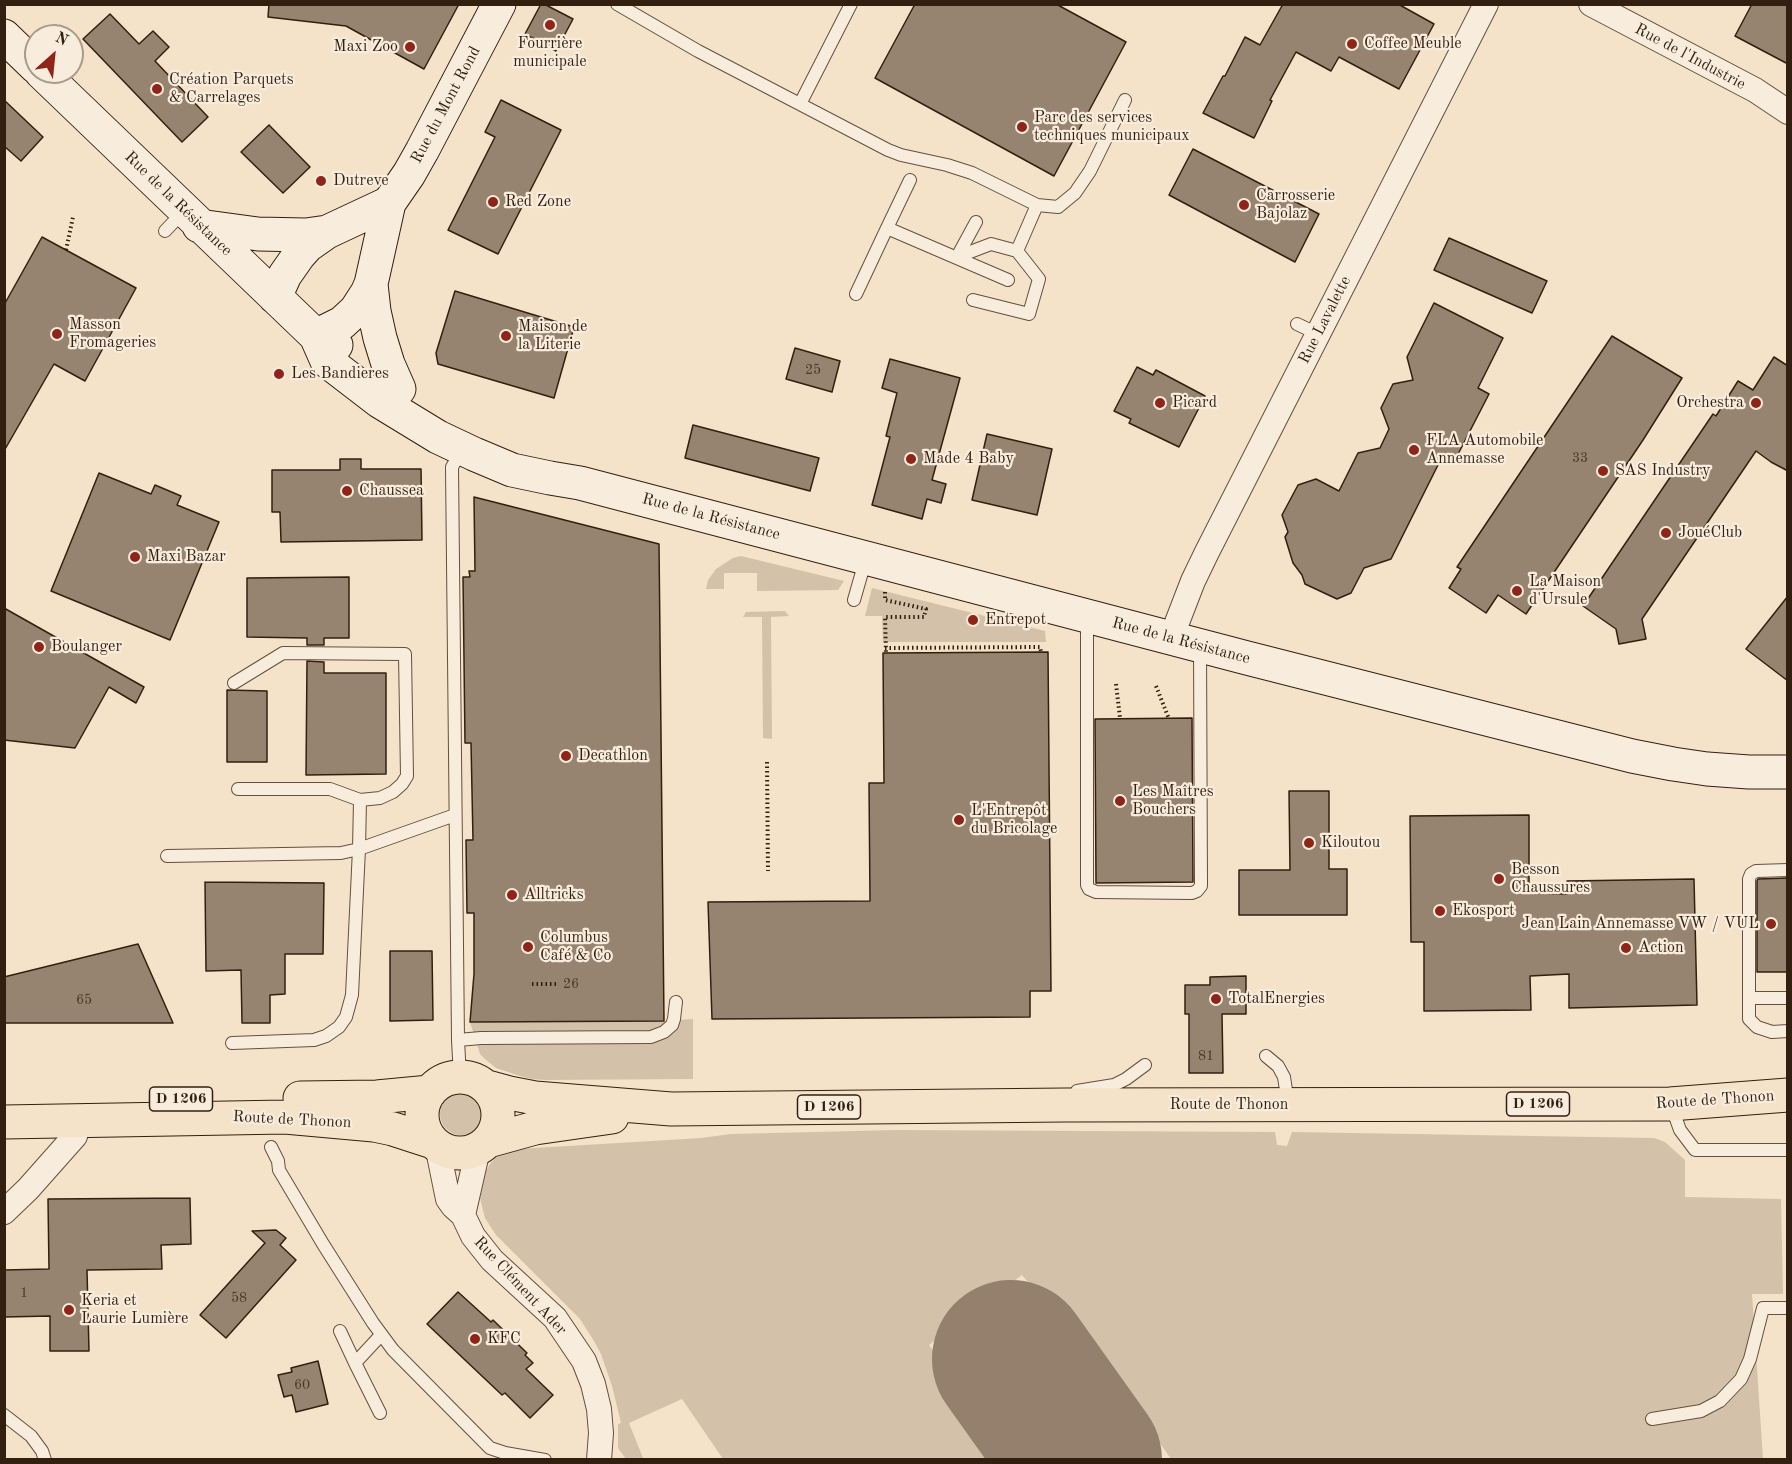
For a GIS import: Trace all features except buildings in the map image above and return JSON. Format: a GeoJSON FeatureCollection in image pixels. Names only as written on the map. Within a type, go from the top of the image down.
{"type":"FeatureCollection","features":[{"type":"Feature","properties":{"kind":"main road"},"geometry":{"type":"LineString","coordinates":[[454,1077],[474,1082],[494,1097],[498,1114],[497,1126],[483,1145],[469,1152],[453,1152],[435,1143],[426,1131],[422,1119],[424,1103],[430,1092],[443,1081],[454,1077]]}},
{"type":"Feature","properties":{"kind":"main road","name":"Route de Thonon"},"geometry":{"type":"LineString","coordinates":[[474,1082],[509,1094],[536,1098],[671,1109],[1288,1104],[1670,1104],[1788,1095]]}},
{"type":"Feature","properties":{"kind":"main road","name":"Route de Thonon"},"geometry":{"type":"LineString","coordinates":[[4,1101],[357,1098],[430,1092]]}},
{"type":"Feature","properties":{"kind":"main road","name":"Route de Thonon"},"geometry":{"type":"LineString","coordinates":[[483,1145],[535,1128],[671,1109]]}},
{"type":"Feature","properties":{"kind":"main road","name":"Route de Thonon"},"geometry":{"type":"LineString","coordinates":[[4,1122],[234,1117],[302,1118],[374,1125],[435,1143]]}},
{"type":"Feature","properties":{"kind":"street","name":"Rue du Mont Rond"},"geometry":{"type":"LineString","coordinates":[[316,336],[350,317],[362,302],[371,284],[389,203],[422,151],[499,4]]}},
{"type":"Feature","properties":{"kind":"street","name":"Rue Lavalette"},"geometry":{"type":"LineString","coordinates":[[1186,642],[1193,581],[1307,329],[1486,4]]}},
{"type":"Feature","properties":{"kind":"street","name":"Rue de l'Industrie"},"geometry":{"type":"LineString","coordinates":[[1591,4],[1755,90],[1788,112]]}},
{"type":"Feature","properties":{"kind":"street"},"geometry":{"type":"LineString","coordinates":[[4,36],[24,55]]}},
{"type":"Feature","properties":{"kind":"street","name":"Rue de la Résistance"},"geometry":{"type":"LineString","coordinates":[[52,84],[183,222],[275,297],[316,336],[346,349],[399,389],[455,422],[532,457],[580,483]]}},
{"type":"Feature","properties":{"kind":"street"},"geometry":{"type":"LineString","coordinates":[[275,297],[285,275],[307,246],[327,232],[389,203]]}},
{"type":"Feature","properties":{"kind":"street"},"geometry":{"type":"LineString","coordinates":[[183,222],[271,235],[306,236],[327,232]]}},
{"type":"Feature","properties":{"kind":"street","name":"Rue du Mont Rond"},"geometry":{"type":"LineString","coordinates":[[371,284],[380,338],[399,389]]}},
{"type":"Feature","properties":{"kind":"street","name":"Rue de la Résistance"},"geometry":{"type":"LineString","coordinates":[[316,336],[327,361],[352,382],[406,419],[463,449],[512,470],[580,483],[1186,642],[1651,760],[1727,771],[1788,772]]}},
{"type":"Feature","properties":{"kind":"street"},"geometry":{"type":"LineString","coordinates":[[4,1212],[28,1189],[75,1136],[79,1120]]}},
{"type":"Feature","properties":{"kind":"street","name":"Rue Clément Ader"},"geometry":{"type":"LineString","coordinates":[[435,1143],[448,1199],[463,1215],[473,1236],[485,1253],[555,1318],[584,1361],[599,1408],[602,1433],[599,1460]]}},
{"type":"Feature","properties":{"kind":"street"},"geometry":{"type":"LineString","coordinates":[[463,1215],[483,1145]]}},
{"type":"Feature","properties":{"kind":"lane"},"geometry":{"type":"LineString","coordinates":[[617,4],[698,51],[888,150],[966,171],[1037,206],[1058,207],[1075,193],[1090,171],[1125,100]]}},
{"type":"Feature","properties":{"kind":"lane"},"geometry":{"type":"LineString","coordinates":[[800,104],[851,4]]}},
{"type":"Feature","properties":{"kind":"lane"},"geometry":{"type":"LineString","coordinates":[[856,294],[910,180]]}},
{"type":"Feature","properties":{"kind":"lane"},"geometry":{"type":"LineString","coordinates":[[1017,251],[1037,206]]}},
{"type":"Feature","properties":{"kind":"lane"},"geometry":{"type":"LineString","coordinates":[[957,257],[976,222]]}},
{"type":"Feature","properties":{"kind":"lane"},"geometry":{"type":"LineString","coordinates":[[887,228],[1008,280]]}},
{"type":"Feature","properties":{"kind":"lane"},"geometry":{"type":"LineString","coordinates":[[957,257],[991,244],[1017,251],[1039,279],[1029,314],[974,300]]}},
{"type":"Feature","properties":{"kind":"lane"},"geometry":{"type":"LineString","coordinates":[[463,449],[452,467],[458,1040],[474,1082]]}},
{"type":"Feature","properties":{"kind":"lane"},"geometry":{"type":"LineString","coordinates":[[854,600],[876,561]]}},
{"type":"Feature","properties":{"kind":"lane"},"geometry":{"type":"LineString","coordinates":[[1087,616],[1087,885],[1089,890],[1096,892],[1192,893],[1201,886],[1186,642]]}},
{"type":"Feature","properties":{"kind":"lane"},"geometry":{"type":"LineString","coordinates":[[234,683],[283,653],[405,654],[407,776],[393,792],[380,798],[360,800],[330,789],[238,789]]}},
{"type":"Feature","properties":{"kind":"lane"},"geometry":{"type":"LineString","coordinates":[[232,1042],[314,1040],[326,1036],[339,1027],[346,1017],[352,995],[360,800]]}},
{"type":"Feature","properties":{"kind":"lane"},"geometry":{"type":"LineString","coordinates":[[166,856],[341,853],[359,849],[455,815]]}},
{"type":"Feature","properties":{"kind":"lane"},"geometry":{"type":"LineString","coordinates":[[1788,870],[1756,871],[1749,876],[1749,1019],[1757,1027],[1772,1032],[1788,1031]]}},
{"type":"Feature","properties":{"kind":"lane"},"geometry":{"type":"LineString","coordinates":[[1749,996],[1788,998]]}},
{"type":"Feature","properties":{"kind":"lane"},"geometry":{"type":"LineString","coordinates":[[458,1040],[651,1037],[664,1032],[672,1024],[676,1002]]}},
{"type":"Feature","properties":{"kind":"lane"},"geometry":{"type":"LineString","coordinates":[[1266,1056],[1278,1066],[1284,1077],[1288,1104]]}},
{"type":"Feature","properties":{"kind":"lane"},"geometry":{"type":"LineString","coordinates":[[987,1106],[1114,1085],[1144,1065]]}},
{"type":"Feature","properties":{"kind":"lane"},"geometry":{"type":"LineString","coordinates":[[1670,1104],[1680,1130],[1695,1150],[1788,1150]]}},
{"type":"Feature","properties":{"kind":"lane"},"geometry":{"type":"LineString","coordinates":[[271,1147],[278,1161],[279,1170],[381,1335],[490,1448],[542,1459]]}},
{"type":"Feature","properties":{"kind":"lane"},"geometry":{"type":"LineString","coordinates":[[1652,1419],[1701,1411],[1720,1401],[1741,1379],[1763,1308],[1788,1308]]}},
{"type":"Feature","properties":{"kind":"lane"},"geometry":{"type":"LineString","coordinates":[[340,1331],[380,1413]]}},
{"type":"Feature","properties":{"kind":"lane"},"geometry":{"type":"LineString","coordinates":[[355,1363],[381,1335]]}},
{"type":"Feature","properties":{"kind":"lane"},"geometry":{"type":"LineString","coordinates":[[4,1415],[30,1436],[42,1451],[45,1460]]}},
{"type":"Feature","properties":{"kind":"path"},"geometry":{"type":"LineString","coordinates":[[66,250],[73,217]]}},
{"type":"Feature","properties":{"kind":"path"},"geometry":{"type":"LineString","coordinates":[[876,561],[885,600],[926,609],[924,617],[885,618],[885,653]]}},
{"type":"Feature","properties":{"kind":"path"},"geometry":{"type":"LineString","coordinates":[[885,648],[1040,647],[1041,652]]}},
{"type":"Feature","properties":{"kind":"path"},"geometry":{"type":"LineString","coordinates":[[1116,684],[1120,718]]}},
{"type":"Feature","properties":{"kind":"path"},"geometry":{"type":"LineString","coordinates":[[1155,686],[1169,718]]}},
{"type":"Feature","properties":{"kind":"path"},"geometry":{"type":"LineString","coordinates":[[767,762],[768,871]]}},
{"type":"Feature","properties":{"kind":"path"},"geometry":{"type":"LineString","coordinates":[[532,984],[556,984]]}},
{"type":"Feature","properties":{"kind":"shaded area"},"geometry":{"type":"Polygon","coordinates":[[[741,556],[844,581],[838,590],[757,591],[757,573],[724,573],[724,589],[706,589],[708,580],[716,569],[733,558],[741,556]]]}},
{"type":"Feature","properties":{"kind":"shaded area"},"geometry":{"type":"Polygon","coordinates":[[[872,588],[1045,631],[1046,642],[883,642],[882,616],[865,616],[872,588]]]}},
{"type":"Feature","properties":{"kind":"shaded area"},"geometry":{"type":"Polygon","coordinates":[[[785,611],[789,616],[771,617],[772,739],[763,738],[762,617],[743,617],[746,612],[785,611]]]}},
{"type":"Feature","properties":{"kind":"shaded area"},"geometry":{"type":"Polygon","coordinates":[[[693,1019],[693,1079],[545,1080],[520,1076],[496,1068],[480,1054],[470,1022],[664,1021],[693,1019]]]}},
{"type":"Feature","properties":{"kind":"shaded area"},"geometry":{"type":"Polygon","coordinates":[[[461,1093],[469,1094],[476,1099],[481,1106],[481,1122],[476,1129],[469,1134],[461,1135],[453,1134],[446,1129],[441,1122],[440,1114],[441,1106],[446,1099],[453,1094],[461,1093]]]}},
{"type":"Feature","properties":{"kind":"shaded area"},"geometry":{"type":"Polygon","coordinates":[[[896,1130],[1275,1132],[1277,1145],[1287,1146],[1292,1132],[1654,1138],[1665,1142],[1685,1160],[1685,1197],[1781,1199],[1783,1294],[1752,1294],[1763,1459],[1171,1459],[1128,1398],[1116,1402],[1111,1380],[1097,1349],[1054,1293],[1043,1300],[1022,1275],[929,1345],[945,1365],[937,1371],[1000,1459],[723,1459],[682,1399],[629,1423],[643,1459],[626,1459],[618,1448],[618,1424],[621,1423],[612,1386],[594,1341],[580,1319],[496,1235],[485,1218],[480,1198],[486,1171],[490,1164],[496,1157],[518,1149],[701,1138],[731,1134],[896,1130]]]}},
{"type":"Feature","properties":{"kind":"runway"},"geometry":{"type":"LineString","coordinates":[[1011,1359],[1083,1460]]}},
{"type":"Feature","properties":{"kind":"place","name":"Fourrière municipale"},"geometry":{"type":"Point","coordinates":[550,25]}},
{"type":"Feature","properties":{"kind":"place","name":"Coffee Meuble"},"geometry":{"type":"Point","coordinates":[1352,44]}},
{"type":"Feature","properties":{"kind":"place","name":"Maxi Zoo"},"geometry":{"type":"Point","coordinates":[410,47]}},
{"type":"Feature","properties":{"kind":"place","name":"Création Parquets & Carrelages"},"geometry":{"type":"Point","coordinates":[157,89]}},
{"type":"Feature","properties":{"kind":"place","name":"Parc des services techniques municipaux"},"geometry":{"type":"Point","coordinates":[1022,127]}},
{"type":"Feature","properties":{"kind":"place","name":"Dutreve"},"geometry":{"type":"Point","coordinates":[321,181]}},
{"type":"Feature","properties":{"kind":"place","name":"Red Zone"},"geometry":{"type":"Point","coordinates":[493,202]}},
{"type":"Feature","properties":{"kind":"place","name":"Carrosserie Bajolaz"},"geometry":{"type":"Point","coordinates":[1244,205]}},
{"type":"Feature","properties":{"kind":"place","name":"Masson Fromageries"},"geometry":{"type":"Point","coordinates":[57,334]}},
{"type":"Feature","properties":{"kind":"place","name":"Maison de la Literie"},"geometry":{"type":"Point","coordinates":[506,336]}},
{"type":"Feature","properties":{"kind":"place","name":"Les Bandieres"},"geometry":{"type":"Point","coordinates":[279,374]}},
{"type":"Feature","properties":{"kind":"place","name":"Picard"},"geometry":{"type":"Point","coordinates":[1160,403]}},
{"type":"Feature","properties":{"kind":"place","name":"Orchestra"},"geometry":{"type":"Point","coordinates":[1756,403]}},
{"type":"Feature","properties":{"kind":"place","name":"FLA Automobile Annemasse"},"geometry":{"type":"Point","coordinates":[1414,450]}},
{"type":"Feature","properties":{"kind":"place","name":"Made 4 Baby"},"geometry":{"type":"Point","coordinates":[911,459]}},
{"type":"Feature","properties":{"kind":"place","name":"SAS Industry"},"geometry":{"type":"Point","coordinates":[1603,471]}},
{"type":"Feature","properties":{"kind":"place","name":"Chaussea"},"geometry":{"type":"Point","coordinates":[347,491]}},
{"type":"Feature","properties":{"kind":"place","name":"JouéClub"},"geometry":{"type":"Point","coordinates":[1666,533]}},
{"type":"Feature","properties":{"kind":"place","name":"Maxi Bazar"},"geometry":{"type":"Point","coordinates":[135,557]}},
{"type":"Feature","properties":{"kind":"place","name":"La Maison d'Ursule"},"geometry":{"type":"Point","coordinates":[1517,591]}},
{"type":"Feature","properties":{"kind":"place","name":"Entrepot"},"geometry":{"type":"Point","coordinates":[973,620]}},
{"type":"Feature","properties":{"kind":"place","name":"Boulanger"},"geometry":{"type":"Point","coordinates":[39,647]}},
{"type":"Feature","properties":{"kind":"place","name":"Decathlon"},"geometry":{"type":"Point","coordinates":[566,756]}},
{"type":"Feature","properties":{"kind":"place","name":"Les Maîtres Bouchers"},"geometry":{"type":"Point","coordinates":[1120,801]}},
{"type":"Feature","properties":{"kind":"place","name":"L'Entrepôt du Bricolage"},"geometry":{"type":"Point","coordinates":[959,820]}},
{"type":"Feature","properties":{"kind":"place","name":"Kiloutou"},"geometry":{"type":"Point","coordinates":[1309,843]}},
{"type":"Feature","properties":{"kind":"place","name":"Besson Chaussures"},"geometry":{"type":"Point","coordinates":[1499,879]}},
{"type":"Feature","properties":{"kind":"place","name":"Alltricks"},"geometry":{"type":"Point","coordinates":[512,895]}},
{"type":"Feature","properties":{"kind":"place","name":"Ekosport"},"geometry":{"type":"Point","coordinates":[1440,911]}},
{"type":"Feature","properties":{"kind":"place","name":"Jean Lain Annemasse VW / VUL"},"geometry":{"type":"Point","coordinates":[1771,924]}},
{"type":"Feature","properties":{"kind":"place","name":"Columbus Café & Co"},"geometry":{"type":"Point","coordinates":[528,947]}},
{"type":"Feature","properties":{"kind":"place","name":"Action"},"geometry":{"type":"Point","coordinates":[1626,948]}},
{"type":"Feature","properties":{"kind":"place","name":"TotalEnergies"},"geometry":{"type":"Point","coordinates":[1216,999]}},
{"type":"Feature","properties":{"kind":"place","name":"Keria et Laurie Lumière"},"geometry":{"type":"Point","coordinates":[69,1310]}},
{"type":"Feature","properties":{"kind":"place","name":"KFC"},"geometry":{"type":"Point","coordinates":[475,1339]}}]}
